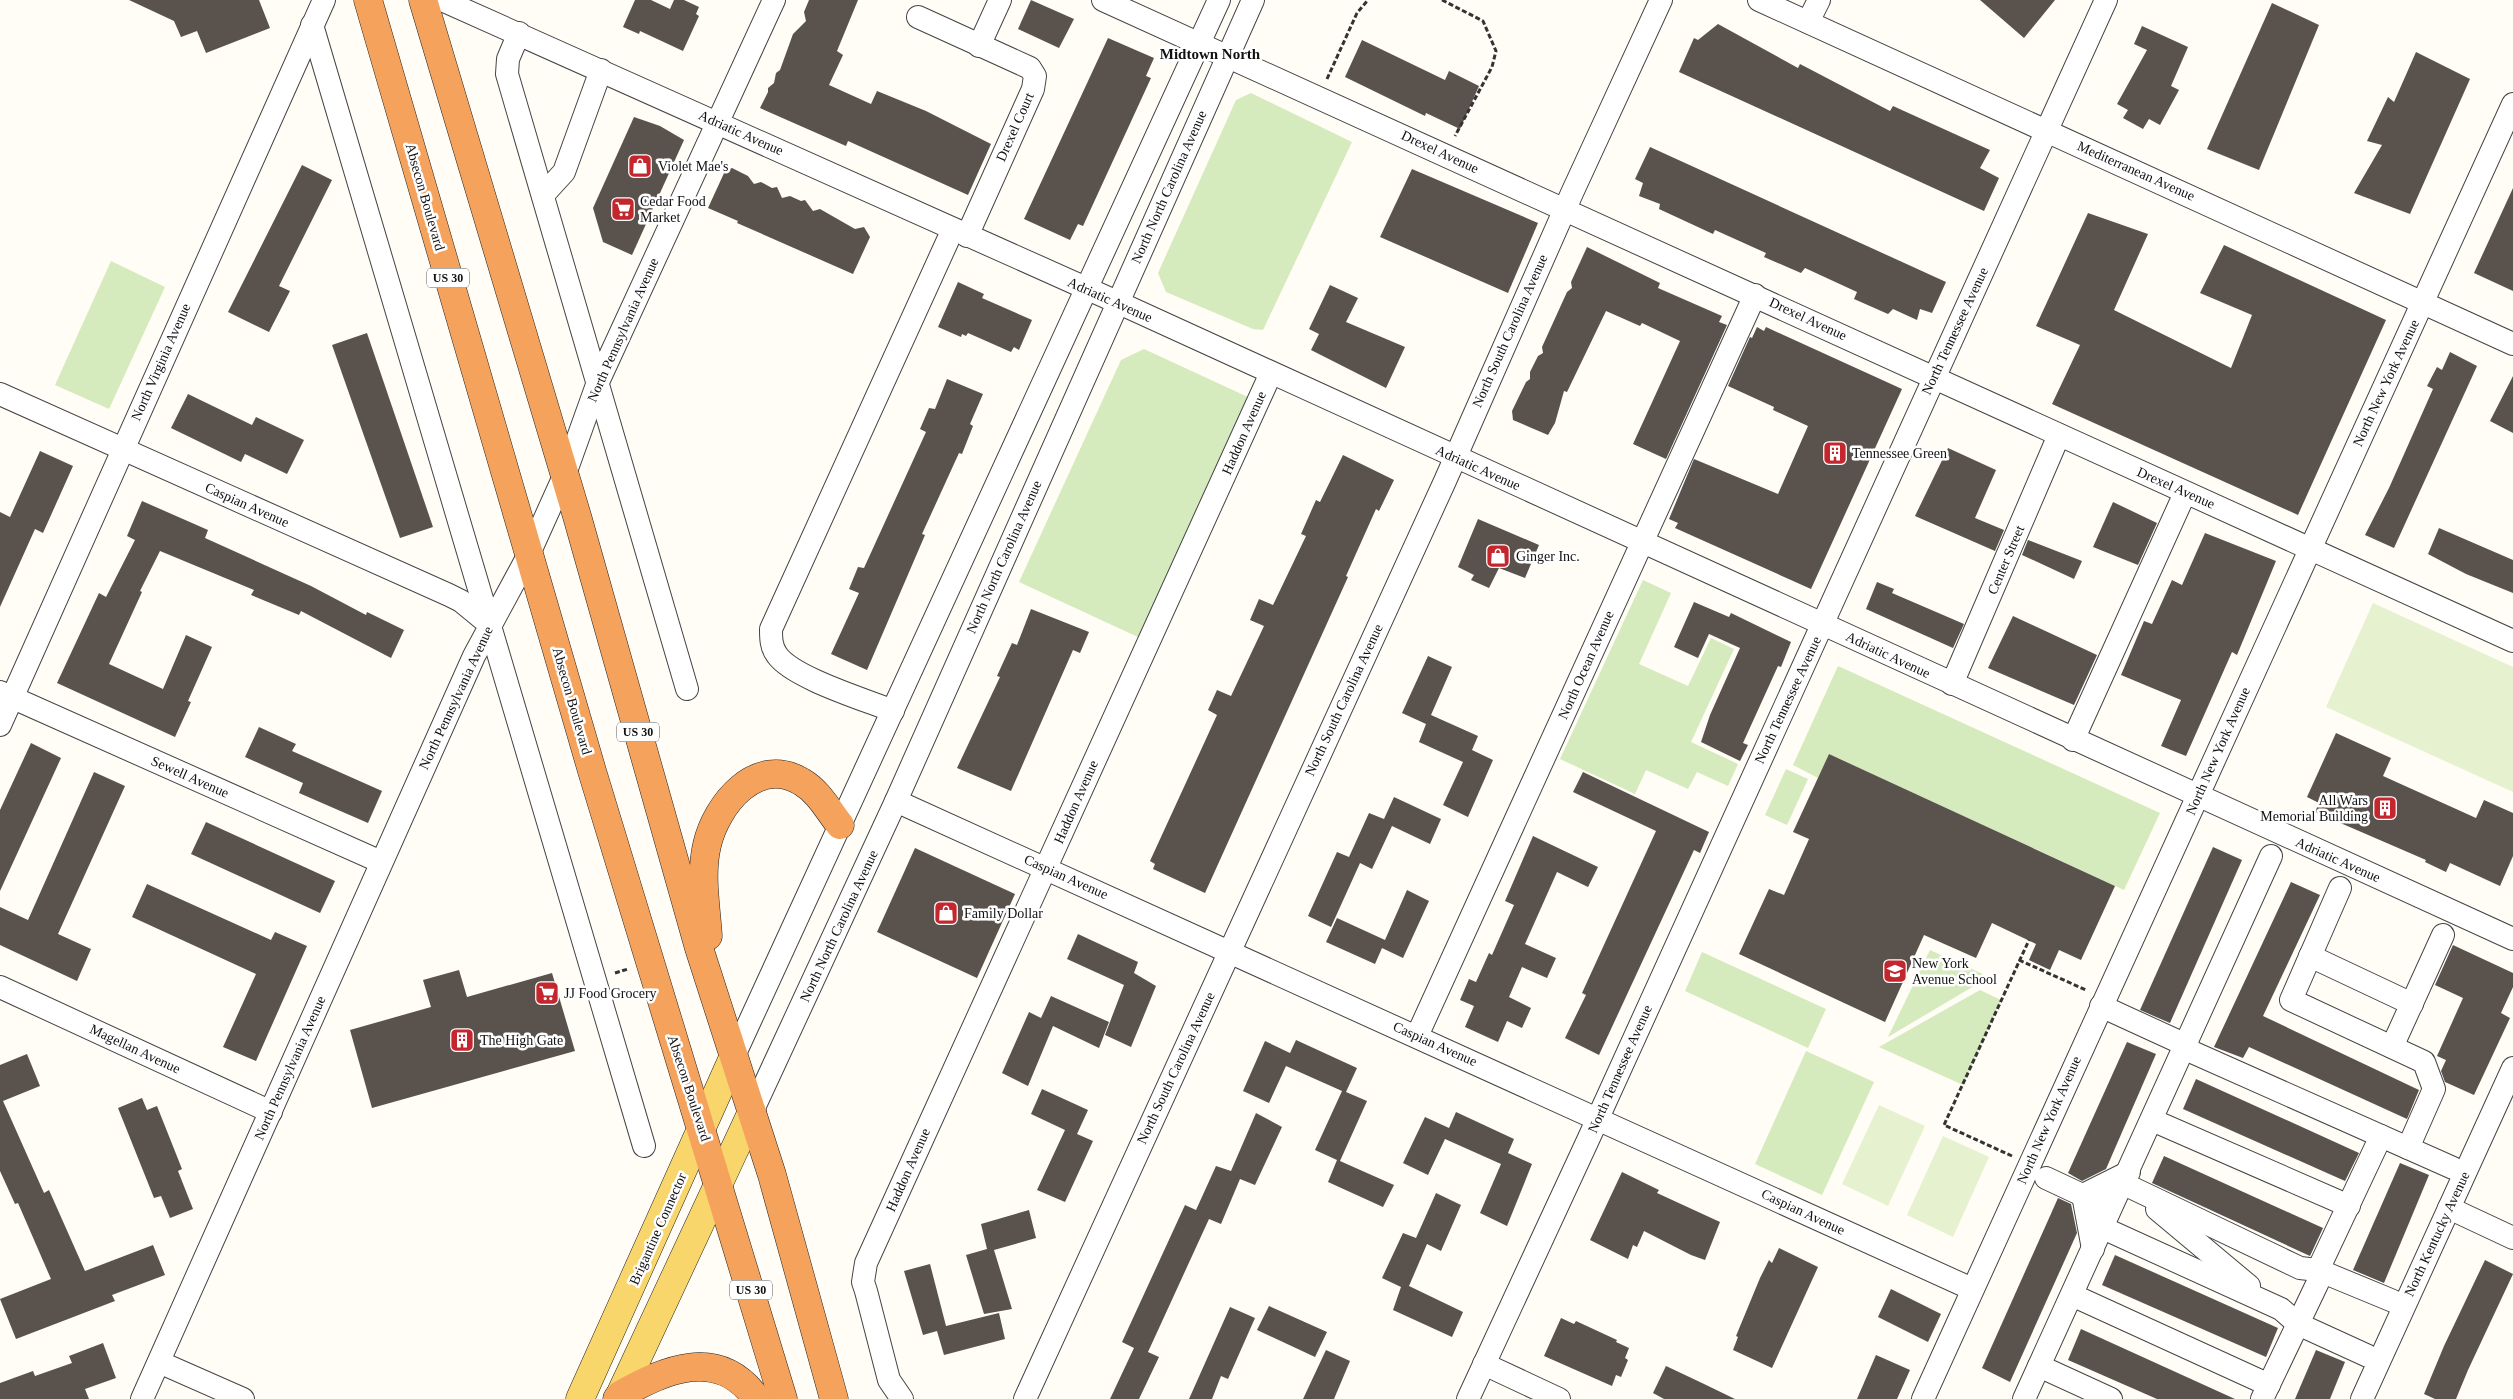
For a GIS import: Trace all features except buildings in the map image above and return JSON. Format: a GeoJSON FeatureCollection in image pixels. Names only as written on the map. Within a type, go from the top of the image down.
{"type":"FeatureCollection","features":[{"type":"Feature","properties":{"kind":"highway","name":"Absecon Boulevard"},"geometry":{"type":"LineString","coordinates":[[368,0],[528,556],[649,963],[718,1180],[783,1399]]}},
{"type":"Feature","properties":{"kind":"highway","name":"US 30"},"geometry":{"type":"LineString","coordinates":[[423,0],[565,474],[712,990],[772,1175],[834,1399]]}},
{"type":"Feature","properties":{"kind":"highway"},"geometry":{"type":"LineString","coordinates":[[712,990],[704,859],[711,829],[729,799],[738,789],[758,778],[770,775],[791,777],[802,782],[819,796],[840,825]]}},
{"type":"Feature","properties":{"kind":"highway"},"geometry":{"type":"LineString","coordinates":[[618,1397],[665,1372],[694,1367],[711,1368],[726,1373],[741,1382],[757,1399]]}},
{"type":"Feature","properties":{"kind":"main road","name":"Brigantine Connector"},"geometry":{"type":"LineString","coordinates":[[580,1399],[733,1058]]}},
{"type":"Feature","properties":{"kind":"main road"},"geometry":{"type":"LineString","coordinates":[[618,1397],[718,1180],[752,1112]]}},
{"type":"Feature","properties":{"kind":"street","name":"North Virginia Avenue"},"geometry":{"type":"LineString","coordinates":[[0,725],[6,695],[122,449],[324,0]]}},
{"type":"Feature","properties":{"kind":"street","name":"Adriatic Avenue"},"geometry":{"type":"LineString","coordinates":[[442,0],[1117,302],[1640,543],[2513,939]]}},
{"type":"Feature","properties":{"kind":"street","name":"North Pennsylvania Avenue"},"geometry":{"type":"LineString","coordinates":[[142,1399],[489,624],[528,556],[565,474],[598,382],[774,0]]}},
{"type":"Feature","properties":{"kind":"street"},"geometry":{"type":"LineString","coordinates":[[979,46],[1000,0]]}},
{"type":"Feature","properties":{"kind":"street","name":"Drexel Avenue"},"geometry":{"type":"LineString","coordinates":[[1103,0],[1565,208],[2185,493],[2311,548],[2513,641]]}},
{"type":"Feature","properties":{"kind":"street"},"geometry":{"type":"LineString","coordinates":[[733,1058],[1088,290],[1219,0]]}},
{"type":"Feature","properties":{"kind":"street","name":"North North Carolina Avenue"},"geometry":{"type":"LineString","coordinates":[[752,1112],[896,801],[1253,0]]}},
{"type":"Feature","properties":{"kind":"street","name":"North South Carolina Avenue"},"geometry":{"type":"LineString","coordinates":[[1025,1399],[1230,951],[1660,0]]}},
{"type":"Feature","properties":{"kind":"street","name":"Mediterranean Avenue"},"geometry":{"type":"LineString","coordinates":[[1759,0],[2513,344]]}},
{"type":"Feature","properties":{"kind":"street"},"geometry":{"type":"LineString","coordinates":[[1808,22],[1819,0]]}},
{"type":"Feature","properties":{"kind":"street","name":"North Tennessee Avenue"},"geometry":{"type":"LineString","coordinates":[[1468,1399],[1598,1118],[2106,0]]}},
{"type":"Feature","properties":{"kind":"street","name":"Drexel Court"},"geometry":{"type":"LineString","coordinates":[[918,17],[1030,68],[1035,76],[1032,89],[960,233]]}},
{"type":"Feature","properties":{"kind":"street"},"geometry":{"type":"LineString","coordinates":[[312,25],[644,1146]]}},
{"type":"Feature","properties":{"kind":"street"},"geometry":{"type":"LineString","coordinates":[[519,33],[508,59],[507,74],[687,689]]}},
{"type":"Feature","properties":{"kind":"street"},"geometry":{"type":"LineString","coordinates":[[543,195],[564,172],[601,70]]}},
{"type":"Feature","properties":{"kind":"street","name":"North New York Avenue"},"geometry":{"type":"LineString","coordinates":[[1922,1399],[1972,1289],[2094,998],[2197,796],[2513,104]]}},
{"type":"Feature","properties":{"kind":"street"},"geometry":{"type":"LineString","coordinates":[[894,711],[803,674],[788,666],[777,655],[771,642],[771,629],[960,233]]}},
{"type":"Feature","properties":{"kind":"street","name":"North Ocean Avenue"},"geometry":{"type":"LineString","coordinates":[[1417,1036],[1573,696],[1640,543],[1755,295]]}},
{"type":"Feature","properties":{"kind":"street","name":"Haddon Avenue"},"geometry":{"type":"LineString","coordinates":[[902,1399],[889,1380],[863,1282],[866,1263],[1271,373]]}},
{"type":"Feature","properties":{"kind":"street","name":"Caspian Avenue"},"geometry":{"type":"LineString","coordinates":[[0,394],[453,597],[489,624]]}},
{"type":"Feature","properties":{"kind":"street","name":"Center Street"},"geometry":{"type":"LineString","coordinates":[[1952,684],[2059,435]]}},
{"type":"Feature","properties":{"kind":"street"},"geometry":{"type":"LineString","coordinates":[[2073,740],[2185,493]]}},
{"type":"Feature","properties":{"kind":"street","name":"Sewell Avenue"},"geometry":{"type":"LineString","coordinates":[[6,695],[381,862]]}},
{"type":"Feature","properties":{"kind":"street","name":"Caspian Avenue"},"geometry":{"type":"LineString","coordinates":[[896,801],[1972,1289]]}},
{"type":"Feature","properties":{"kind":"street"},"geometry":{"type":"LineString","coordinates":[[2024,1399],[2093,1249],[2128,1181],[2152,1120],[2271,856]]}},
{"type":"Feature","properties":{"kind":"street"},"geometry":{"type":"LineString","coordinates":[[2340,888],[2291,1000],[2424,1062],[2434,1089],[2408,1148]]}},
{"type":"Feature","properties":{"kind":"street"},"geometry":{"type":"LineString","coordinates":[[2392,1047],[2444,935]]}},
{"type":"Feature","properties":{"kind":"street"},"geometry":{"type":"LineString","coordinates":[[2310,956],[2412,1004]]}},
{"type":"Feature","properties":{"kind":"street","name":"Magellan Avenue"},"geometry":{"type":"LineString","coordinates":[[0,987],[270,1112]]}},
{"type":"Feature","properties":{"kind":"street"},"geometry":{"type":"LineString","coordinates":[[2094,998],[2186,1045],[2192,1052],[2453,1168]]}},
{"type":"Feature","properties":{"kind":"street","name":"North Kentucky Avenue"},"geometry":{"type":"LineString","coordinates":[[2362,1399],[2513,1068]]}},
{"type":"Feature","properties":{"kind":"street"},"geometry":{"type":"LineString","coordinates":[[2152,1120],[2348,1206]]}},
{"type":"Feature","properties":{"kind":"street"},"geometry":{"type":"LineString","coordinates":[[2072,1295],[2265,1392],[2318,1282],[2318,1270],[2381,1136]]}},
{"type":"Feature","properties":{"kind":"street"},"geometry":{"type":"LineString","coordinates":[[2046,1178],[2083,1195],[2108,1218],[2124,1237],[2271,1304],[2281,1309],[2298,1324],[2368,1356]]}},
{"type":"Feature","properties":{"kind":"street"},"geometry":{"type":"LineString","coordinates":[[2128,1181],[2271,1304]]}},
{"type":"Feature","properties":{"kind":"street"},"geometry":{"type":"LineString","coordinates":[[2083,1195],[2128,1181],[2290,1264],[2300,1268],[2318,1270],[2393,1301]]}},
{"type":"Feature","properties":{"kind":"street"},"geometry":{"type":"LineString","coordinates":[[2083,1195],[2093,1249]]}},
{"type":"Feature","properties":{"kind":"street"},"geometry":{"type":"LineString","coordinates":[[2449,1208],[2513,1238]]}},
{"type":"Feature","properties":{"kind":"street"},"geometry":{"type":"LineString","coordinates":[[2124,1237],[2290,1264]]}},
{"type":"Feature","properties":{"kind":"street"},"geometry":{"type":"LineString","coordinates":[[159,1362],[243,1399]]}},
{"type":"Feature","properties":{"kind":"street"},"geometry":{"type":"LineString","coordinates":[[1484,1364],[1559,1399]]}},
{"type":"Feature","properties":{"kind":"street"},"geometry":{"type":"LineString","coordinates":[[2039,1366],[2110,1399]]}},
{"type":"Feature","properties":{"kind":"path"},"geometry":{"type":"LineString","coordinates":[[1319,97],[1357,13],[1368,0]]}},
{"type":"Feature","properties":{"kind":"path"},"geometry":{"type":"LineString","coordinates":[[1442,0],[1483,20],[1496,51],[1492,67],[1445,154]]}},
{"type":"Feature","properties":{"kind":"path"},"geometry":{"type":"LineString","coordinates":[[2012,1156],[1944,1125],[2028,940]]}},
{"type":"Feature","properties":{"kind":"path"},"geometry":{"type":"LineString","coordinates":[[2019,960],[2094,998]]}},
{"type":"Feature","properties":{"kind":"path"},"geometry":{"type":"LineString","coordinates":[[613,973],[631,968]]}},
{"type":"Feature","properties":{"kind":"path"},"geometry":{"type":"LineString","coordinates":[[1954,1090],[1959,1093]]}},
{"type":"Feature","properties":{"kind":"green space"},"geometry":{"type":"Polygon","coordinates":[[[1251,93],[1352,142],[1263,330],[1253,329],[1166,292],[1158,273],[1236,100],[1251,93]]]}},
{"type":"Feature","properties":{"kind":"green space"},"geometry":{"type":"Polygon","coordinates":[[[111,261],[165,287],[109,409],[55,385],[111,261]]]}},
{"type":"Feature","properties":{"kind":"green space"},"geometry":{"type":"Polygon","coordinates":[[[1144,349],[1250,398],[1140,638],[1019,582],[1121,360],[1144,349]]]}},
{"type":"Feature","properties":{"kind":"green space"},"geometry":{"type":"Polygon","coordinates":[[[1643,580],[1671,593],[1639,664],[1688,686],[1711,638],[1734,649],[1691,742],[1738,764],[1728,786],[1697,772],[1688,789],[1646,770],[1635,794],[1560,759],[1643,580]]]}},
{"type":"Feature","properties":{"kind":"green space"},"geometry":{"type":"Polygon","coordinates":[[[2373,603],[2513,667],[2513,792],[2326,707],[2373,603]]]}},
{"type":"Feature","properties":{"kind":"green space"},"geometry":{"type":"Polygon","coordinates":[[[1838,666],[2160,813],[2124,890],[1829,754],[1818,778],[1793,765],[1838,666]]]}},
{"type":"Feature","properties":{"kind":"green space"},"geometry":{"type":"Polygon","coordinates":[[[1786,769],[1808,779],[1787,825],[1765,815],[1786,769]]]}},
{"type":"Feature","properties":{"kind":"green space"},"geometry":{"type":"Polygon","coordinates":[[[1930,950],[1983,974],[1979,983],[1888,1037],[1930,950]]]}},
{"type":"Feature","properties":{"kind":"green space"},"geometry":{"type":"Polygon","coordinates":[[[1702,952],[1826,1009],[1808,1048],[1685,991],[1702,952]]]}},
{"type":"Feature","properties":{"kind":"green space"},"geometry":{"type":"Polygon","coordinates":[[[1980,990],[2001,1000],[1963,1085],[1879,1047],[1980,990]]]}},
{"type":"Feature","properties":{"kind":"green space"},"geometry":{"type":"Polygon","coordinates":[[[1806,1051],[1874,1082],[1822,1195],[1755,1164],[1806,1051]]]}},
{"type":"Feature","properties":{"kind":"green space"},"geometry":{"type":"Polygon","coordinates":[[[1879,1105],[1925,1126],[1888,1206],[1842,1184],[1879,1105]]]}},
{"type":"Feature","properties":{"kind":"green space"},"geometry":{"type":"Polygon","coordinates":[[[1943,1136],[1989,1157],[1953,1237],[1907,1215],[1943,1136]]]}},
{"type":"Feature","properties":{"kind":"place","name":"Violet Mae's"},"geometry":{"type":"Point","coordinates":[640,166]}},
{"type":"Feature","properties":{"kind":"place","name":"Cedar Food Market"},"geometry":{"type":"Point","coordinates":[623,209]}},
{"type":"Feature","properties":{"kind":"place","name":"Tennessee Green"},"geometry":{"type":"Point","coordinates":[1835,453]}},
{"type":"Feature","properties":{"kind":"place","name":"Ginger Inc."},"geometry":{"type":"Point","coordinates":[1498,556]}},
{"type":"Feature","properties":{"kind":"place","name":"All Wars Memorial Building"},"geometry":{"type":"Point","coordinates":[2385,808]}},
{"type":"Feature","properties":{"kind":"place","name":"Family Dollar"},"geometry":{"type":"Point","coordinates":[946,913]}},
{"type":"Feature","properties":{"kind":"place","name":"New York Avenue School"},"geometry":{"type":"Point","coordinates":[1895,971]}},
{"type":"Feature","properties":{"kind":"place","name":"JJ Food Grocery"},"geometry":{"type":"Point","coordinates":[547,993]}},
{"type":"Feature","properties":{"kind":"place","name":"The High Gate"},"geometry":{"type":"Point","coordinates":[462,1040]}},
{"type":"Feature","properties":{"kind":"district","name":"Midtown North"},"geometry":{"type":"Point","coordinates":[1210,54]}}]}
